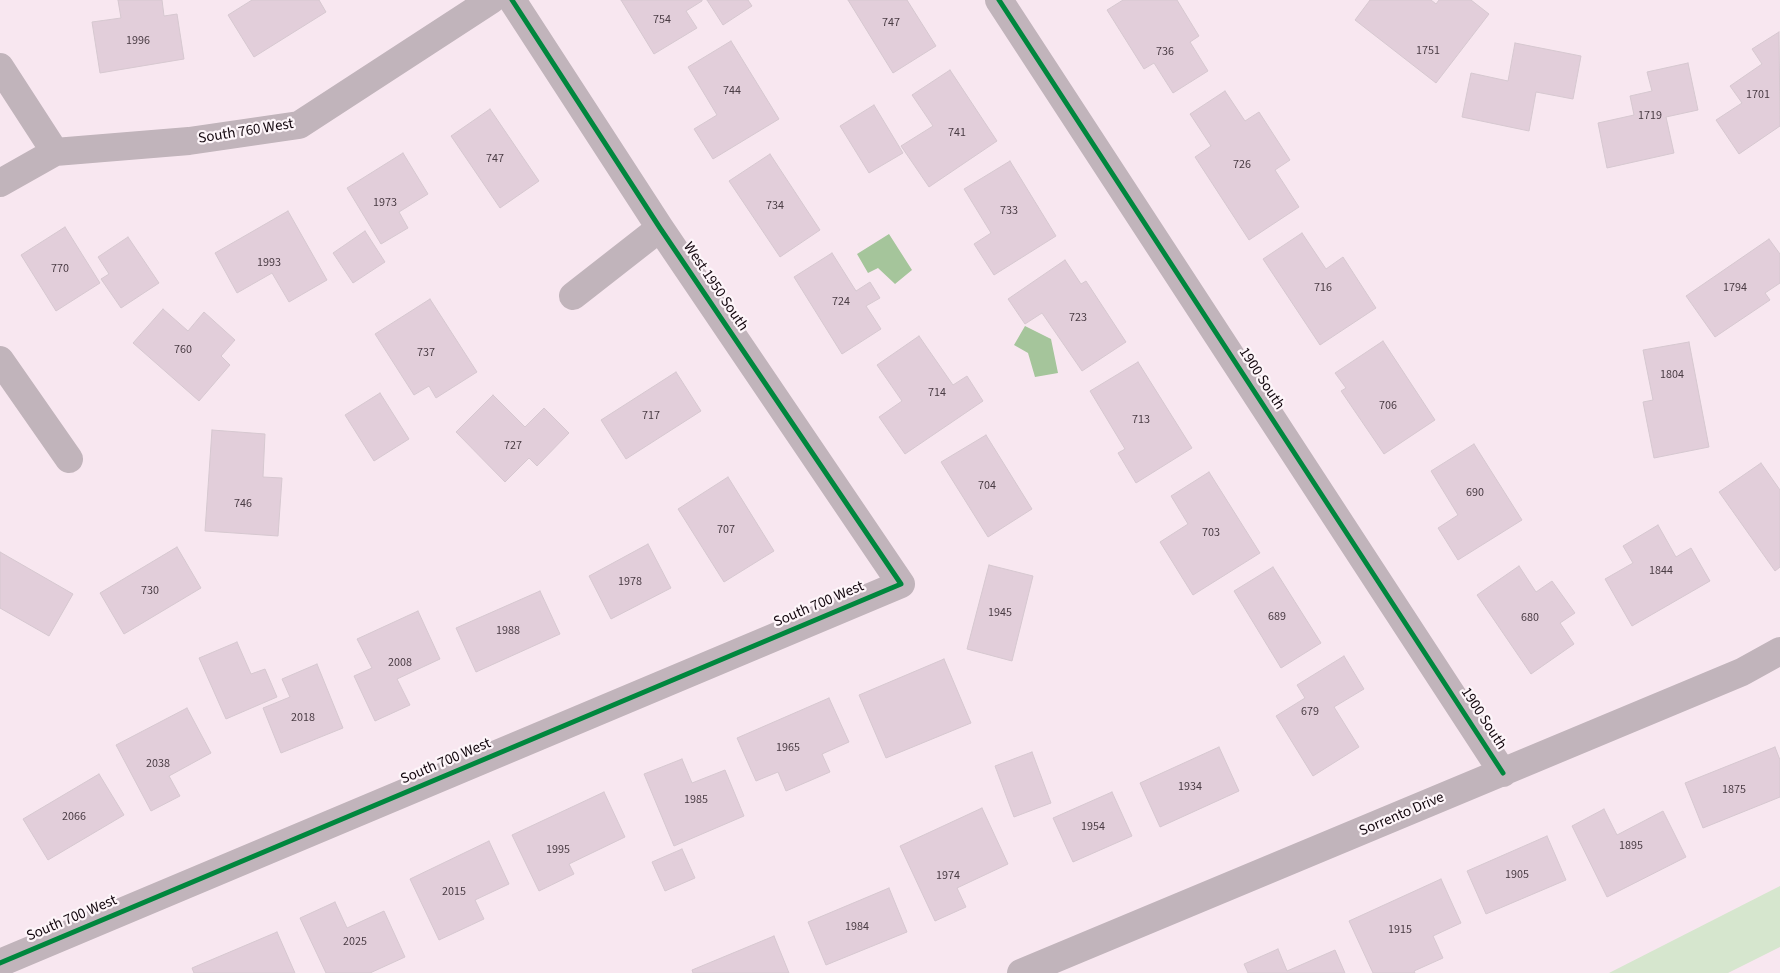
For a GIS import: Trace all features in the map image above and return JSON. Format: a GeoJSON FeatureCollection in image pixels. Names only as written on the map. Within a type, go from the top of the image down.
{"type":"FeatureCollection","features":[{"type":"Feature","properties":{"kind":"street","name":"South 760 West"},"geometry":{"type":"LineString","coordinates":[[55,152],[189,141],[299,125],[491,0]]}},
{"type":"Feature","properties":{"kind":"street","name":"West 1950 South"},"geometry":{"type":"LineString","coordinates":[[512,0],[660,228],[901,584]]}},
{"type":"Feature","properties":{"kind":"street","name":"1900 South"},"geometry":{"type":"LineString","coordinates":[[999,0],[1503,772]]}},
{"type":"Feature","properties":{"kind":"street"},"geometry":{"type":"LineString","coordinates":[[0,67],[55,152],[0,183]]}},
{"type":"Feature","properties":{"kind":"street"},"geometry":{"type":"LineString","coordinates":[[573,296],[660,228]]}},
{"type":"Feature","properties":{"kind":"street"},"geometry":{"type":"LineString","coordinates":[[0,360],[68,459]]}},
{"type":"Feature","properties":{"kind":"street","name":"South 700 West"},"geometry":{"type":"LineString","coordinates":[[0,963],[901,584]]}},
{"type":"Feature","properties":{"kind":"street","name":"Sorrento Drive"},"geometry":{"type":"LineString","coordinates":[[1021,973],[1742,672],[1780,651]]}},
{"type":"Feature","properties":{"kind":"shaded area"},"geometry":{"type":"Polygon","coordinates":[[[889,234],[912,270],[895,284],[878,268],[868,273],[857,254],[889,234]]]}},
{"type":"Feature","properties":{"kind":"shaded area"},"geometry":{"type":"Polygon","coordinates":[[[1025,326],[1051,339],[1058,373],[1035,377],[1028,353],[1014,345],[1025,326]]]}},
{"type":"Feature","properties":{"kind":"shaded area"},"geometry":{"type":"Polygon","coordinates":[[[1780,886],[1780,947],[1728,973],[1609,973],[1780,886]]]}},
{"type":"Feature","properties":{"kind":"building"},"geometry":{"type":"Polygon","coordinates":[[[118,0],[162,0],[164,16],[177,14],[184,59],[100,73],[92,22],[121,18],[118,0]]]}},
{"type":"Feature","properties":{"kind":"building"},"geometry":{"type":"Polygon","coordinates":[[[252,0],[319,0],[326,12],[254,57],[228,15],[252,0]]]}},
{"type":"Feature","properties":{"kind":"building"},"geometry":{"type":"Polygon","coordinates":[[[621,0],[702,1],[686,11],[697,28],[654,54],[621,0]]]}},
{"type":"Feature","properties":{"kind":"building"},"geometry":{"type":"Polygon","coordinates":[[[707,0],[748,0],[752,6],[723,25],[707,0]]]}},
{"type":"Feature","properties":{"kind":"building"},"geometry":{"type":"Polygon","coordinates":[[[848,0],[907,0],[936,46],[893,73],[848,0]]]}},
{"type":"Feature","properties":{"kind":"building"},"geometry":{"type":"Polygon","coordinates":[[[1123,0],[1177,0],[1199,36],[1190,42],[1208,71],[1173,93],[1154,63],[1144,69],[1107,10],[1123,0]]]}},
{"type":"Feature","properties":{"kind":"building"},"geometry":{"type":"Polygon","coordinates":[[[1370,0],[1431,0],[1436,4],[1439,0],[1471,0],[1489,14],[1436,83],[1355,20],[1370,0]]]}},
{"type":"Feature","properties":{"kind":"building"},"geometry":{"type":"Polygon","coordinates":[[[1779,32],[1780,126],[1739,154],[1716,120],[1742,103],[1730,86],[1762,64],[1752,49],[1779,32]]]}},
{"type":"Feature","properties":{"kind":"building"},"geometry":{"type":"Polygon","coordinates":[[[731,41],[779,119],[713,159],[694,129],[717,115],[688,67],[731,41]]]}},
{"type":"Feature","properties":{"kind":"building"},"geometry":{"type":"Polygon","coordinates":[[[1515,43],[1581,56],[1573,99],[1536,92],[1529,131],[1462,117],[1471,73],[1508,81],[1515,43]]]}},
{"type":"Feature","properties":{"kind":"building"},"geometry":{"type":"Polygon","coordinates":[[[1688,63],[1698,110],[1666,117],[1674,153],[1607,168],[1598,123],[1634,115],[1630,96],[1652,91],[1647,72],[1688,63]]]}},
{"type":"Feature","properties":{"kind":"building"},"geometry":{"type":"Polygon","coordinates":[[[950,70],[997,141],[929,187],[901,146],[933,126],[912,95],[950,70]]]}},
{"type":"Feature","properties":{"kind":"building"},"geometry":{"type":"Polygon","coordinates":[[[1225,91],[1245,121],[1259,112],[1290,160],[1275,170],[1299,207],[1249,240],[1195,157],[1211,146],[1190,114],[1225,91]]]}},
{"type":"Feature","properties":{"kind":"building"},"geometry":{"type":"Polygon","coordinates":[[[874,105],[903,153],[869,173],[840,126],[874,105]]]}},
{"type":"Feature","properties":{"kind":"building"},"geometry":{"type":"Polygon","coordinates":[[[490,109],[539,181],[500,208],[451,136],[490,109]]]}},
{"type":"Feature","properties":{"kind":"building"},"geometry":{"type":"Polygon","coordinates":[[[403,153],[428,194],[399,212],[408,228],[381,244],[347,188],[403,153]]]}},
{"type":"Feature","properties":{"kind":"building"},"geometry":{"type":"Polygon","coordinates":[[[770,154],[820,230],[780,257],[729,181],[770,154]]]}},
{"type":"Feature","properties":{"kind":"building"},"geometry":{"type":"Polygon","coordinates":[[[1010,161],[1056,236],[994,275],[974,244],[991,233],[964,189],[1010,161]]]}},
{"type":"Feature","properties":{"kind":"building"},"geometry":{"type":"Polygon","coordinates":[[[288,211],[327,280],[289,302],[272,273],[237,293],[215,253],[288,211]]]}},
{"type":"Feature","properties":{"kind":"building"},"geometry":{"type":"Polygon","coordinates":[[[65,227],[100,283],[56,311],[21,255],[65,227]]]}},
{"type":"Feature","properties":{"kind":"building"},"geometry":{"type":"Polygon","coordinates":[[[365,231],[385,262],[353,283],[333,253],[365,231]]]}},
{"type":"Feature","properties":{"kind":"building"},"geometry":{"type":"Polygon","coordinates":[[[1302,233],[1326,269],[1343,257],[1376,308],[1320,345],[1263,259],[1302,233]]]}},
{"type":"Feature","properties":{"kind":"building"},"geometry":{"type":"Polygon","coordinates":[[[128,237],[159,283],[121,308],[101,279],[109,274],[98,257],[128,237]]]}},
{"type":"Feature","properties":{"kind":"building"},"geometry":{"type":"Polygon","coordinates":[[[1769,239],[1780,254],[1780,283],[1765,293],[1770,300],[1715,337],[1686,296],[1769,239]]]}},
{"type":"Feature","properties":{"kind":"building"},"geometry":{"type":"Polygon","coordinates":[[[832,253],[856,291],[870,282],[880,298],[866,306],[881,329],[842,354],[794,277],[832,253]]]}},
{"type":"Feature","properties":{"kind":"building"},"geometry":{"type":"Polygon","coordinates":[[[1065,260],[1081,284],[1086,281],[1126,342],[1082,371],[1042,313],[1025,324],[1008,299],[1065,260]]]}},
{"type":"Feature","properties":{"kind":"building"},"geometry":{"type":"Polygon","coordinates":[[[430,299],[477,372],[436,398],[429,386],[414,395],[375,334],[430,299]]]}},
{"type":"Feature","properties":{"kind":"building"},"geometry":{"type":"Polygon","coordinates":[[[163,309],[188,331],[204,312],[235,340],[221,356],[230,365],[199,401],[133,343],[163,309]]]}},
{"type":"Feature","properties":{"kind":"building"},"geometry":{"type":"Polygon","coordinates":[[[919,336],[953,385],[967,376],[983,401],[905,454],[879,417],[902,401],[877,365],[919,336]]]}},
{"type":"Feature","properties":{"kind":"building"},"geometry":{"type":"Polygon","coordinates":[[[1383,341],[1435,420],[1384,454],[1341,391],[1346,388],[1335,373],[1383,341]]]}},
{"type":"Feature","properties":{"kind":"building"},"geometry":{"type":"Polygon","coordinates":[[[1689,342],[1709,447],[1654,458],[1643,402],[1653,400],[1643,350],[1689,342]]]}},
{"type":"Feature","properties":{"kind":"building"},"geometry":{"type":"Polygon","coordinates":[[[1138,362],[1192,448],[1136,483],[1118,453],[1125,449],[1090,391],[1138,362]]]}},
{"type":"Feature","properties":{"kind":"building"},"geometry":{"type":"Polygon","coordinates":[[[676,372],[701,411],[626,459],[601,420],[676,372]]]}},
{"type":"Feature","properties":{"kind":"building"},"geometry":{"type":"Polygon","coordinates":[[[380,393],[409,439],[374,461],[345,415],[380,393]]]}},
{"type":"Feature","properties":{"kind":"building"},"geometry":{"type":"Polygon","coordinates":[[[493,395],[525,427],[544,408],[569,433],[537,466],[529,458],[505,482],[456,432],[493,395]]]}},
{"type":"Feature","properties":{"kind":"building"},"geometry":{"type":"Polygon","coordinates":[[[212,430],[265,434],[263,477],[282,478],[278,536],[205,531],[212,430]]]}},
{"type":"Feature","properties":{"kind":"building"},"geometry":{"type":"Polygon","coordinates":[[[986,435],[1032,509],[988,537],[941,462],[986,435]]]}},
{"type":"Feature","properties":{"kind":"building"},"geometry":{"type":"Polygon","coordinates":[[[1474,444],[1522,520],[1458,560],[1438,528],[1458,515],[1431,471],[1474,444]]]}},
{"type":"Feature","properties":{"kind":"building"},"geometry":{"type":"Polygon","coordinates":[[[1761,463],[1780,490],[1780,567],[1775,571],[1719,492],[1761,463]]]}},
{"type":"Feature","properties":{"kind":"building"},"geometry":{"type":"Polygon","coordinates":[[[1209,472],[1260,553],[1193,595],[1160,542],[1188,524],[1171,496],[1209,472]]]}},
{"type":"Feature","properties":{"kind":"building"},"geometry":{"type":"Polygon","coordinates":[[[728,477],[774,551],[724,582],[678,509],[728,477]]]}},
{"type":"Feature","properties":{"kind":"building"},"geometry":{"type":"Polygon","coordinates":[[[1658,525],[1676,557],[1691,548],[1710,581],[1632,626],[1605,579],[1633,563],[1623,546],[1658,525]]]}},
{"type":"Feature","properties":{"kind":"building"},"geometry":{"type":"Polygon","coordinates":[[[648,544],[671,588],[611,619],[589,576],[648,544]]]}},
{"type":"Feature","properties":{"kind":"building"},"geometry":{"type":"Polygon","coordinates":[[[177,547],[201,588],[124,634],[100,593],[177,547]]]}},
{"type":"Feature","properties":{"kind":"building"},"geometry":{"type":"Polygon","coordinates":[[[0,552],[73,594],[49,636],[0,608],[0,552]]]}},
{"type":"Feature","properties":{"kind":"building"},"geometry":{"type":"Polygon","coordinates":[[[989,565],[1033,576],[1012,661],[967,649],[989,565]]]}},
{"type":"Feature","properties":{"kind":"building"},"geometry":{"type":"Polygon","coordinates":[[[1519,566],[1536,592],[1552,581],[1575,613],[1560,623],[1574,644],[1531,674],[1477,595],[1519,566]]]}},
{"type":"Feature","properties":{"kind":"building"},"geometry":{"type":"Polygon","coordinates":[[[1273,567],[1321,643],[1281,668],[1234,591],[1273,567]]]}},
{"type":"Feature","properties":{"kind":"building"},"geometry":{"type":"Polygon","coordinates":[[[540,591],[560,634],[476,672],[456,628],[540,591]]]}},
{"type":"Feature","properties":{"kind":"building"},"geometry":{"type":"Polygon","coordinates":[[[418,611],[440,659],[397,679],[410,705],[375,721],[354,676],[372,668],[357,639],[418,611]]]}},
{"type":"Feature","properties":{"kind":"building"},"geometry":{"type":"Polygon","coordinates":[[[237,642],[251,674],[265,669],[277,697],[226,719],[199,658],[237,642]]]}},
{"type":"Feature","properties":{"kind":"building"},"geometry":{"type":"Polygon","coordinates":[[[1344,656],[1364,689],[1334,707],[1359,747],[1313,776],[1276,716],[1305,698],[1297,685],[1344,656]]]}},
{"type":"Feature","properties":{"kind":"building"},"geometry":{"type":"Polygon","coordinates":[[[944,659],[971,723],[886,758],[859,695],[944,659]]]}},
{"type":"Feature","properties":{"kind":"building"},"geometry":{"type":"Polygon","coordinates":[[[317,664],[343,728],[281,753],[263,708],[290,697],[282,679],[317,664]]]}},
{"type":"Feature","properties":{"kind":"building"},"geometry":{"type":"Polygon","coordinates":[[[829,698],[849,742],[822,754],[830,772],[786,791],[778,772],[756,781],[737,738],[829,698]]]}},
{"type":"Feature","properties":{"kind":"building"},"geometry":{"type":"Polygon","coordinates":[[[187,708],[211,753],[169,776],[180,796],[151,811],[116,745],[187,708]]]}},
{"type":"Feature","properties":{"kind":"building"},"geometry":{"type":"Polygon","coordinates":[[[1219,747],[1239,791],[1160,827],[1140,783],[1219,747]]]}},
{"type":"Feature","properties":{"kind":"building"},"geometry":{"type":"Polygon","coordinates":[[[1775,747],[1780,760],[1780,797],[1703,828],[1685,783],[1775,747]]]}},
{"type":"Feature","properties":{"kind":"building"},"geometry":{"type":"Polygon","coordinates":[[[1032,752],[1051,803],[1014,817],[995,766],[1032,752]]]}},
{"type":"Feature","properties":{"kind":"building"},"geometry":{"type":"Polygon","coordinates":[[[682,759],[692,783],[725,770],[744,816],[674,846],[644,774],[682,759]]]}},
{"type":"Feature","properties":{"kind":"building"},"geometry":{"type":"Polygon","coordinates":[[[99,774],[124,815],[48,860],[23,819],[99,774]]]}},
{"type":"Feature","properties":{"kind":"building"},"geometry":{"type":"Polygon","coordinates":[[[604,792],[625,837],[569,864],[574,874],[539,891],[512,835],[604,792]]]}},
{"type":"Feature","properties":{"kind":"building"},"geometry":{"type":"Polygon","coordinates":[[[1112,792],[1132,836],[1073,862],[1053,818],[1112,792]]]}},
{"type":"Feature","properties":{"kind":"building"},"geometry":{"type":"Polygon","coordinates":[[[982,808],[1008,864],[957,888],[966,907],[935,921],[900,846],[982,808]]]}},
{"type":"Feature","properties":{"kind":"building"},"geometry":{"type":"Polygon","coordinates":[[[1604,809],[1617,835],[1663,811],[1686,857],[1607,897],[1572,826],[1604,809]]]}},
{"type":"Feature","properties":{"kind":"building"},"geometry":{"type":"Polygon","coordinates":[[[1547,836],[1566,880],[1486,914],[1467,871],[1547,836]]]}},
{"type":"Feature","properties":{"kind":"building"},"geometry":{"type":"Polygon","coordinates":[[[489,841],[509,884],[475,900],[484,919],[439,940],[410,879],[489,841]]]}},
{"type":"Feature","properties":{"kind":"building"},"geometry":{"type":"Polygon","coordinates":[[[682,849],[695,878],[665,891],[652,862],[682,849]]]}},
{"type":"Feature","properties":{"kind":"building"},"geometry":{"type":"Polygon","coordinates":[[[1441,879],[1461,923],[1433,936],[1443,958],[1414,971],[1415,973],[1373,973],[1349,921],[1441,879]]]}},
{"type":"Feature","properties":{"kind":"building"},"geometry":{"type":"Polygon","coordinates":[[[889,888],[907,932],[826,965],[808,922],[889,888]]]}},
{"type":"Feature","properties":{"kind":"building"},"geometry":{"type":"Polygon","coordinates":[[[335,902],[347,928],[384,911],[405,957],[370,973],[326,973],[300,918],[335,902]]]}},
{"type":"Feature","properties":{"kind":"building"},"geometry":{"type":"Polygon","coordinates":[[[277,932],[295,973],[194,973],[192,968],[277,932]]]}},
{"type":"Feature","properties":{"kind":"building"},"geometry":{"type":"Polygon","coordinates":[[[774,936],[789,973],[693,973],[692,970],[774,936]]]}},
{"type":"Feature","properties":{"kind":"building"},"geometry":{"type":"Polygon","coordinates":[[[1278,949],[1287,971],[1335,950],[1345,973],[1248,973],[1244,964],[1278,949]]]}},
{"type":"Feature","properties":{"kind":"cycle path"},"geometry":{"type":"LineString","coordinates":[[0,963],[901,584],[660,228],[512,0]]}},
{"type":"Feature","properties":{"kind":"cycle path"},"geometry":{"type":"LineString","coordinates":[[999,0],[1503,773]]}}]}
